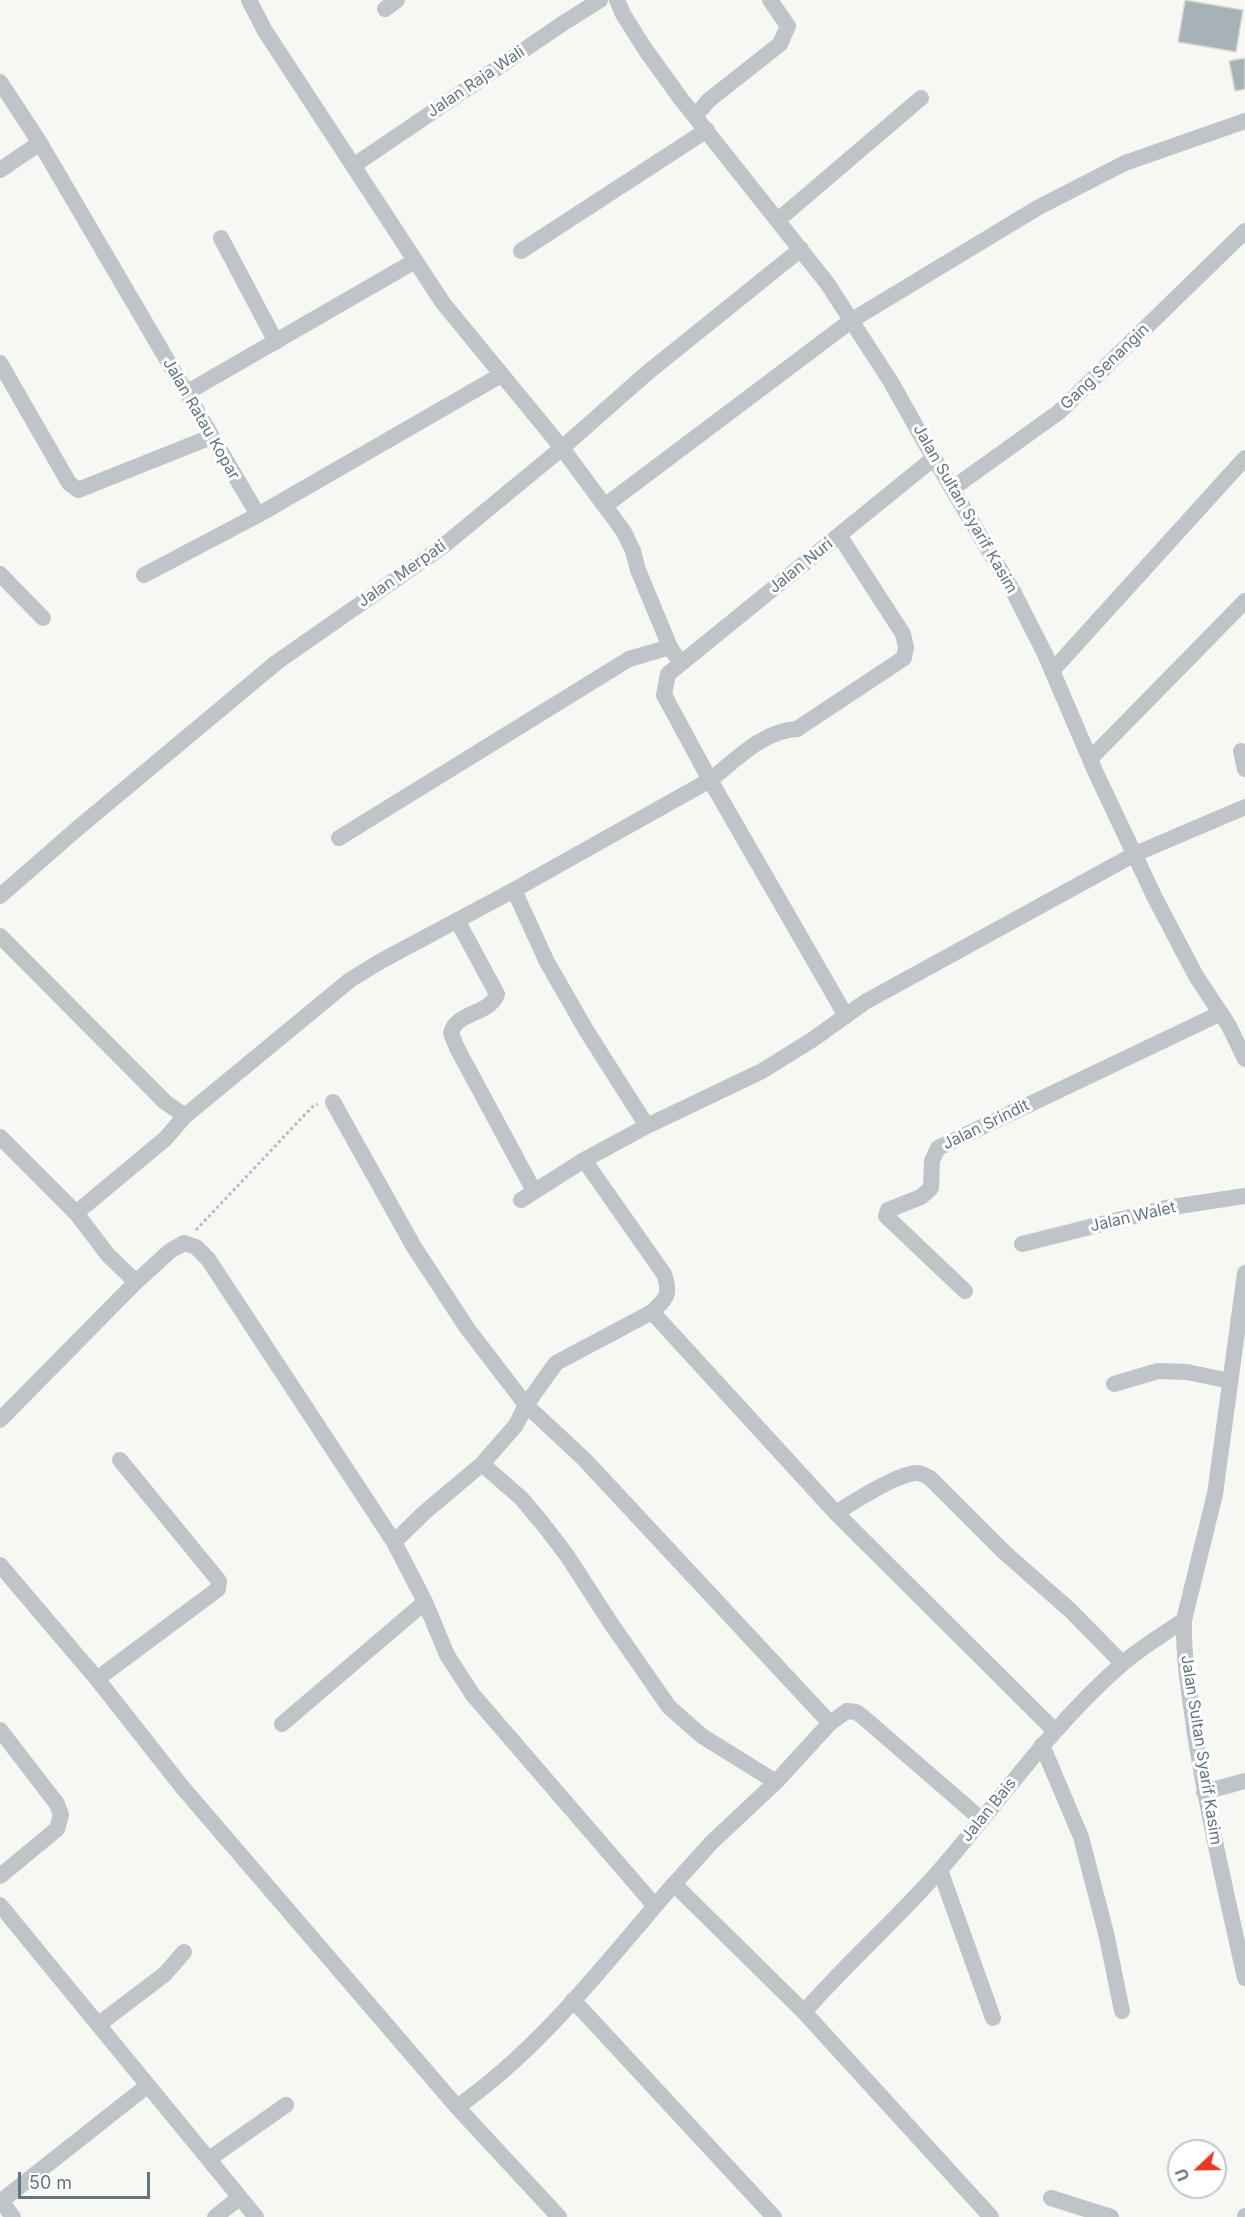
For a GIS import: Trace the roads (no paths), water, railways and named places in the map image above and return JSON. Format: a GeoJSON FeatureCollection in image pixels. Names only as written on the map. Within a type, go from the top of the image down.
{"type":"FeatureCollection","features":[{"type":"Feature","properties":{"kind":"street"},"geometry":{"type":"LineString","coordinates":[[249,0],[265,31],[443,303],[562,448],[624,532],[670,647],[674,669],[664,695],[710,780],[846,1016]]}},
{"type":"Feature","properties":{"kind":"street","name":"Jalan Raja Wali"},"geometry":{"type":"LineString","coordinates":[[353,166],[600,0]]}},
{"type":"Feature","properties":{"kind":"street","name":"Jalan Sultan Syarif Kasim"},"geometry":{"type":"LineString","coordinates":[[617,0],[645,49],[801,249],[852,320],[891,382],[1014,592],[1155,898],[1196,976],[1229,1026],[1245,1059]]}},
{"type":"Feature","properties":{"kind":"street"},"geometry":{"type":"LineString","coordinates":[[695,116],[709,100],[780,44],[788,26],[770,0]]}},
{"type":"Feature","properties":{"kind":"street","name":"Jalan Ratau Kopar"},"geometry":{"type":"LineString","coordinates":[[0,82],[40,143],[258,515]]}},
{"type":"Feature","properties":{"kind":"street"},"geometry":{"type":"LineString","coordinates":[[778,220],[921,98]]}},
{"type":"Feature","properties":{"kind":"street"},"geometry":{"type":"LineString","coordinates":[[606,505],[852,320],[1039,207],[1125,163],[1245,121]]}},
{"type":"Feature","properties":{"kind":"street"},"geometry":{"type":"LineString","coordinates":[[521,251],[706,130]]}},
{"type":"Feature","properties":{"kind":"street"},"geometry":{"type":"LineString","coordinates":[[0,170],[40,143]]}},
{"type":"Feature","properties":{"kind":"street","name":"Gang Senangin"},"geometry":{"type":"LineString","coordinates":[[953,488],[1059,412],[1245,231]]}},
{"type":"Feature","properties":{"kind":"street"},"geometry":{"type":"LineString","coordinates":[[221,238],[276,342]]}},
{"type":"Feature","properties":{"kind":"street","name":"Jalan Merpati"},"geometry":{"type":"LineString","coordinates":[[0,896],[277,662],[442,548],[562,448],[647,373],[801,249]]}},
{"type":"Feature","properties":{"kind":"street"},"geometry":{"type":"LineString","coordinates":[[186,393],[415,261]]}},
{"type":"Feature","properties":{"kind":"street"},"geometry":{"type":"LineString","coordinates":[[0,363],[69,483],[78,490],[211,437]]}},
{"type":"Feature","properties":{"kind":"street"},"geometry":{"type":"LineString","coordinates":[[144,574],[258,515],[501,375]]}},
{"type":"Feature","properties":{"kind":"street","name":"Jalan Nuri"},"geometry":{"type":"LineString","coordinates":[[674,669],[934,458]]}},
{"type":"Feature","properties":{"kind":"street"},"geometry":{"type":"LineString","coordinates":[[1052,671],[1245,458]]}},
{"type":"Feature","properties":{"kind":"street"},"geometry":{"type":"LineString","coordinates":[[76,1213],[165,1139],[185,1116],[350,980],[710,780],[765,737],[782,730],[797,729],[904,658],[906,647],[903,634],[839,535]]}},
{"type":"Feature","properties":{"kind":"street"},"geometry":{"type":"LineString","coordinates":[[0,574],[44,618]]}},
{"type":"Feature","properties":{"kind":"street"},"geometry":{"type":"LineString","coordinates":[[1090,759],[1245,601]]}},
{"type":"Feature","properties":{"kind":"street"},"geometry":{"type":"LineString","coordinates":[[339,838],[629,660],[670,647]]}},
{"type":"Feature","properties":{"kind":"street"},"geometry":{"type":"LineString","coordinates":[[1241,751],[1245,769]]}},
{"type":"Feature","properties":{"kind":"street"},"geometry":{"type":"LineString","coordinates":[[457,920],[497,994],[492,1002],[456,1023],[452,1033],[527,1196],[584,1160],[646,1126],[762,1071],[865,1002],[1136,854],[1245,807]]}},
{"type":"Feature","properties":{"kind":"street"},"geometry":{"type":"LineString","coordinates":[[514,890],[547,962],[646,1126]]}},
{"type":"Feature","properties":{"kind":"street"},"geometry":{"type":"LineString","coordinates":[[0,936],[165,1102],[185,1116]]}},
{"type":"Feature","properties":{"kind":"street","name":"Jalan Srindit"},"geometry":{"type":"LineString","coordinates":[[965,1291],[886,1216],[888,1210],[921,1197],[931,1188],[932,1161],[938,1148],[1221,1014]]}},
{"type":"Feature","properties":{"kind":"street"},"geometry":{"type":"LineString","coordinates":[[333,1102],[414,1247],[467,1328],[526,1405],[584,1459],[830,1723]]}},
{"type":"Feature","properties":{"kind":"street"},"geometry":{"type":"LineString","coordinates":[[0,1137],[76,1213],[108,1255],[136,1282]]}},
{"type":"Feature","properties":{"kind":"street"},"geometry":{"type":"LineString","coordinates":[[394,1542],[425,1512],[482,1464],[516,1425],[526,1405],[556,1364],[652,1312],[668,1294],[664,1274],[584,1160]]}},
{"type":"Feature","properties":{"kind":"street","name":"Jalan Walet"},"geometry":{"type":"LineString","coordinates":[[1022,1244],[1166,1208],[1245,1196]]}},
{"type":"Feature","properties":{"kind":"street"},"geometry":{"type":"LineString","coordinates":[[0,1420],[136,1282],[170,1251],[184,1243],[196,1247],[208,1259],[394,1542],[425,1602],[447,1656],[473,1695],[655,1906]]}},
{"type":"Feature","properties":{"kind":"street","name":"Jalan Sultan Syarif Kasim"},"geometry":{"type":"LineString","coordinates":[[1245,1273],[1240,1354],[1230,1382],[1215,1494],[1184,1620],[1184,1655],[1204,1792],[1245,1977]]}},
{"type":"Feature","properties":{"kind":"street"},"geometry":{"type":"LineString","coordinates":[[652,1312],[836,1513],[1054,1731]]}},
{"type":"Feature","properties":{"kind":"street"},"geometry":{"type":"LineString","coordinates":[[1114,1384],[1158,1371],[1187,1372],[1230,1382]]}},
{"type":"Feature","properties":{"kind":"street"},"geometry":{"type":"LineString","coordinates":[[97,1679],[220,1586],[219,1581],[120,1460]]}},
{"type":"Feature","properties":{"kind":"street"},"geometry":{"type":"LineString","coordinates":[[482,1464],[520,1498],[543,1524],[568,1557],[669,1707],[702,1736],[776,1782]]}},
{"type":"Feature","properties":{"kind":"street"},"geometry":{"type":"LineString","coordinates":[[836,1513],[907,1474],[923,1474],[930,1478],[1017,1564],[1071,1611],[1122,1664]]}},
{"type":"Feature","properties":{"kind":"street"},"geometry":{"type":"LineString","coordinates":[[0,1565],[97,1679],[183,1788],[457,2107],[559,2217]]}},
{"type":"Feature","properties":{"kind":"street"},"geometry":{"type":"LineString","coordinates":[[282,1724],[425,1602]]}},
{"type":"Feature","properties":{"kind":"street","name":"Jalan Bais"},"geometry":{"type":"LineString","coordinates":[[804,2012],[839,1972],[940,1870],[1054,1731],[1122,1664],[1184,1620]]}},
{"type":"Feature","properties":{"kind":"street"},"geometry":{"type":"LineString","coordinates":[[457,2107],[500,2074],[573,2000],[712,1842],[776,1782],[830,1723],[847,1712],[856,1712],[982,1820]]}},
{"type":"Feature","properties":{"kind":"street"},"geometry":{"type":"LineString","coordinates":[[0,1730],[57,1804],[62,1815],[57,1829],[0,1876]]}},
{"type":"Feature","properties":{"kind":"street"},"geometry":{"type":"LineString","coordinates":[[1042,1745],[1081,1837],[1106,1933],[1122,2011]]}},
{"type":"Feature","properties":{"kind":"street"},"geometry":{"type":"LineString","coordinates":[[1204,1792],[1245,1781]]}},
{"type":"Feature","properties":{"kind":"street"},"geometry":{"type":"LineString","coordinates":[[940,1870],[993,2018]]}},
{"type":"Feature","properties":{"kind":"street"},"geometry":{"type":"LineString","coordinates":[[674,1884],[804,2012],[991,2217]]}},
{"type":"Feature","properties":{"kind":"street"},"geometry":{"type":"LineString","coordinates":[[0,1905],[256,2217]]}},
{"type":"Feature","properties":{"kind":"street"},"geometry":{"type":"LineString","coordinates":[[99,2024],[165,1974],[184,1952]]}},
{"type":"Feature","properties":{"kind":"street"},"geometry":{"type":"LineString","coordinates":[[573,2000],[774,2217]]}},
{"type":"Feature","properties":{"kind":"street"},"geometry":{"type":"LineString","coordinates":[[13,2217],[0,2201],[147,2086]]}},
{"type":"Feature","properties":{"kind":"street"},"geometry":{"type":"LineString","coordinates":[[209,2159],[286,2105]]}},
{"type":"Feature","properties":{"kind":"street"},"geometry":{"type":"LineString","coordinates":[[215,2217],[239,2198]]}},
{"type":"Feature","properties":{"kind":"street"},"geometry":{"type":"LineString","coordinates":[[1051,2198],[1111,2217]]}}]}
